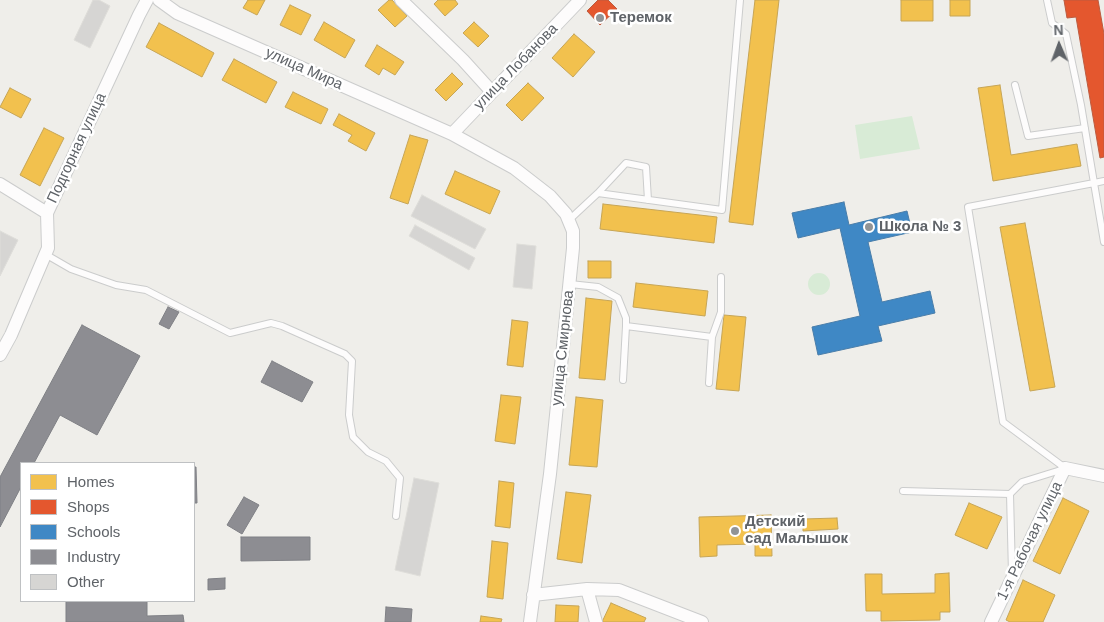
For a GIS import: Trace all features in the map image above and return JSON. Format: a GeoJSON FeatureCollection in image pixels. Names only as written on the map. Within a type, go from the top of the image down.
{"type":"FeatureCollection","features":[{"type":"Feature","properties":{"kind":"street","name":"Подгорная улица"},"geometry":{"type":"LineString","coordinates":[[0,355],[11,335],[48,248],[47,213],[138,14],[147,0]]}},
{"type":"Feature","properties":{"kind":"street","name":"улица Мира"},"geometry":{"type":"LineString","coordinates":[[159,0],[177,13],[452,134]]}},
{"type":"Feature","properties":{"kind":"street"},"geometry":{"type":"LineString","coordinates":[[401,0],[463,60],[492,92]]}},
{"type":"Feature","properties":{"kind":"street","name":"улица Лобанова"},"geometry":{"type":"LineString","coordinates":[[452,134],[580,0]]}},
{"type":"Feature","properties":{"kind":"street","name":"улица Смирнова"},"geometry":{"type":"LineString","coordinates":[[452,134],[514,168],[550,196],[566,214],[573,231],[570,284],[550,474],[530,622]]}},
{"type":"Feature","properties":{"kind":"street"},"geometry":{"type":"LineString","coordinates":[[0,184],[47,213]]}},
{"type":"Feature","properties":{"kind":"street","name":"1-я Рабочая улица"},"geometry":{"type":"LineString","coordinates":[[990,622],[1065,468],[1104,476]]}},
{"type":"Feature","properties":{"kind":"street"},"geometry":{"type":"LineString","coordinates":[[587,589],[596,622]]}},
{"type":"Feature","properties":{"kind":"street"},"geometry":{"type":"LineString","coordinates":[[533,595],[587,589],[619,590],[702,622]]}},
{"type":"Feature","properties":{"kind":"lane"},"geometry":{"type":"LineString","coordinates":[[598,193],[722,210],[740,0]]}},
{"type":"Feature","properties":{"kind":"lane"},"geometry":{"type":"LineString","coordinates":[[1047,0],[1052,23],[1066,34],[1085,128],[1104,242]]}},
{"type":"Feature","properties":{"kind":"lane"},"geometry":{"type":"LineString","coordinates":[[1014,85],[1028,136],[1085,128]]}},
{"type":"Feature","properties":{"kind":"lane"},"geometry":{"type":"LineString","coordinates":[[569,220],[626,163],[646,167],[648,200]]}},
{"type":"Feature","properties":{"kind":"lane"},"geometry":{"type":"LineString","coordinates":[[1065,468],[1003,422],[968,207],[1104,181]]}},
{"type":"Feature","properties":{"kind":"lane"},"geometry":{"type":"LineString","coordinates":[[45,254],[71,269],[98,279],[116,285],[146,290],[230,333],[272,323],[345,354],[352,361],[349,415],[354,437],[368,452],[386,461],[400,478],[396,516]]}},
{"type":"Feature","properties":{"kind":"lane"},"geometry":{"type":"LineString","coordinates":[[709,383],[712,338],[721,312],[721,277]]}},
{"type":"Feature","properties":{"kind":"lane"},"geometry":{"type":"LineString","coordinates":[[570,284],[598,287],[618,298],[626,318],[622,380]]}},
{"type":"Feature","properties":{"kind":"lane"},"geometry":{"type":"LineString","coordinates":[[626,326],[712,338]]}},
{"type":"Feature","properties":{"kind":"lane"},"geometry":{"type":"LineString","coordinates":[[1012,579],[1010,494],[1022,482],[1065,468]]}},
{"type":"Feature","properties":{"kind":"lane"},"geometry":{"type":"LineString","coordinates":[[903,491],[1010,494]]}},
{"type":"Feature","properties":{"kind":"green space"},"geometry":{"type":"Polygon","coordinates":[[[912,116],[920,149],[860,159],[855,125],[912,116]]]}},
{"type":"Feature","properties":{"kind":"green space"},"geometry":{"type":"Polygon","coordinates":[[[815,273],[823,273],[830,280],[830,288],[823,295],[815,295],[808,288],[808,280],[815,273]]]}},
{"type":"Feature","properties":{"kind":"building: Homes"},"geometry":{"type":"Polygon","coordinates":[[[248,0],[265,0],[257,15],[243,8],[248,0]]]}},
{"type":"Feature","properties":{"kind":"building: Homes"},"geometry":{"type":"Polygon","coordinates":[[[389,0],[392,0],[407,16],[395,27],[378,10],[389,0]]]}},
{"type":"Feature","properties":{"kind":"building: Homes"},"geometry":{"type":"Polygon","coordinates":[[[438,0],[455,0],[458,4],[445,16],[434,4],[438,0]]]}},
{"type":"Feature","properties":{"kind":"building: Homes"},"geometry":{"type":"Polygon","coordinates":[[[755,0],[779,0],[753,225],[729,222],[755,0]]]}},
{"type":"Feature","properties":{"kind":"building: Homes"},"geometry":{"type":"Polygon","coordinates":[[[901,0],[933,0],[933,21],[901,21],[901,0]]]}},
{"type":"Feature","properties":{"kind":"building: Homes"},"geometry":{"type":"Polygon","coordinates":[[[950,0],[970,0],[970,16],[950,16],[950,0]]]}},
{"type":"Feature","properties":{"kind":"building: Homes"},"geometry":{"type":"Polygon","coordinates":[[[290,5],[311,15],[301,35],[280,25],[290,5]]]}},
{"type":"Feature","properties":{"kind":"building: Homes"},"geometry":{"type":"Polygon","coordinates":[[[324,22],[355,40],[345,58],[314,40],[324,22]]]}},
{"type":"Feature","properties":{"kind":"building: Homes"},"geometry":{"type":"Polygon","coordinates":[[[474,22],[489,36],[478,47],[463,33],[474,22]]]}},
{"type":"Feature","properties":{"kind":"building: Homes"},"geometry":{"type":"Polygon","coordinates":[[[159,23],[214,53],[202,77],[146,47],[159,23]]]}},
{"type":"Feature","properties":{"kind":"building: Homes"},"geometry":{"type":"Polygon","coordinates":[[[574,34],[595,52],[573,77],[552,58],[574,34]]]}},
{"type":"Feature","properties":{"kind":"building: Homes"},"geometry":{"type":"Polygon","coordinates":[[[377,45],[404,62],[395,75],[383,68],[379,75],[365,66],[377,45]]]}},
{"type":"Feature","properties":{"kind":"building: Homes"},"geometry":{"type":"Polygon","coordinates":[[[234,59],[277,82],[266,103],[222,80],[234,59]]]}},
{"type":"Feature","properties":{"kind":"building: Homes"},"geometry":{"type":"Polygon","coordinates":[[[452,73],[463,84],[446,101],[435,90],[452,73]]]}},
{"type":"Feature","properties":{"kind":"building: Homes"},"geometry":{"type":"Polygon","coordinates":[[[528,83],[544,98],[522,121],[506,105],[528,83]]]}},
{"type":"Feature","properties":{"kind":"building: Homes"},"geometry":{"type":"Polygon","coordinates":[[[1000,85],[1011,155],[1077,144],[1081,166],[993,181],[978,88],[1000,85]]]}},
{"type":"Feature","properties":{"kind":"building: Homes"},"geometry":{"type":"Polygon","coordinates":[[[10,88],[31,99],[21,118],[0,107],[10,88]]]}},
{"type":"Feature","properties":{"kind":"building: Homes"},"geometry":{"type":"Polygon","coordinates":[[[293,92],[328,109],[321,124],[285,107],[293,92]]]}},
{"type":"Feature","properties":{"kind":"building: Homes"},"geometry":{"type":"Polygon","coordinates":[[[339,114],[375,133],[366,151],[348,141],[352,135],[333,125],[339,114]]]}},
{"type":"Feature","properties":{"kind":"building: Homes"},"geometry":{"type":"Polygon","coordinates":[[[44,128],[64,138],[40,186],[20,175],[44,128]]]}},
{"type":"Feature","properties":{"kind":"building: Homes"},"geometry":{"type":"Polygon","coordinates":[[[410,135],[428,140],[408,204],[390,198],[410,135]]]}},
{"type":"Feature","properties":{"kind":"building: Homes"},"geometry":{"type":"Polygon","coordinates":[[[455,171],[500,191],[490,214],[445,194],[455,171]]]}},
{"type":"Feature","properties":{"kind":"building: Homes"},"geometry":{"type":"Polygon","coordinates":[[[603,204],[717,217],[714,243],[600,229],[603,204]]]}},
{"type":"Feature","properties":{"kind":"building: Homes"},"geometry":{"type":"Polygon","coordinates":[[[1025,223],[1055,387],[1030,391],[1000,227],[1025,223]]]}},
{"type":"Feature","properties":{"kind":"building: Homes"},"geometry":{"type":"Polygon","coordinates":[[[588,261],[611,261],[611,278],[588,278],[588,261]]]}},
{"type":"Feature","properties":{"kind":"building: Homes"},"geometry":{"type":"Polygon","coordinates":[[[636,283],[708,291],[705,316],[633,307],[636,283]]]}},
{"type":"Feature","properties":{"kind":"building: Homes"},"geometry":{"type":"Polygon","coordinates":[[[586,298],[612,301],[605,380],[579,378],[586,298]]]}},
{"type":"Feature","properties":{"kind":"building: Homes"},"geometry":{"type":"Polygon","coordinates":[[[724,315],[746,317],[739,391],[716,389],[724,315]]]}},
{"type":"Feature","properties":{"kind":"building: Homes"},"geometry":{"type":"Polygon","coordinates":[[[512,320],[528,322],[523,367],[507,365],[512,320]]]}},
{"type":"Feature","properties":{"kind":"building: Homes"},"geometry":{"type":"Polygon","coordinates":[[[501,395],[521,397],[515,444],[495,441],[501,395]]]}},
{"type":"Feature","properties":{"kind":"building: Homes"},"geometry":{"type":"Polygon","coordinates":[[[576,397],[603,400],[597,467],[569,465],[576,397]]]}},
{"type":"Feature","properties":{"kind":"building: Homes"},"geometry":{"type":"Polygon","coordinates":[[[499,481],[514,483],[510,528],[495,526],[499,481]]]}},
{"type":"Feature","properties":{"kind":"building: Homes"},"geometry":{"type":"Polygon","coordinates":[[[566,492],[591,495],[582,563],[557,559],[566,492]]]}},
{"type":"Feature","properties":{"kind":"building: Homes"},"geometry":{"type":"Polygon","coordinates":[[[1063,498],[1089,511],[1060,574],[1033,561],[1063,498]]]}},
{"type":"Feature","properties":{"kind":"building: Homes"},"geometry":{"type":"Polygon","coordinates":[[[969,503],[1002,517],[987,549],[955,535],[969,503]]]}},
{"type":"Feature","properties":{"kind":"building: Homes","name":"Детский сад Малышок"},"geometry":{"type":"Polygon","coordinates":[[[771,515],[772,556],[755,556],[755,544],[717,545],[717,556],[700,557],[699,517],[771,515]]]}},
{"type":"Feature","properties":{"kind":"building: Homes"},"geometry":{"type":"Polygon","coordinates":[[[837,518],[838,529],[803,531],[803,519],[837,518]]]}},
{"type":"Feature","properties":{"kind":"building: Homes"},"geometry":{"type":"Polygon","coordinates":[[[492,541],[508,543],[503,599],[487,597],[492,541]]]}},
{"type":"Feature","properties":{"kind":"building: Homes"},"geometry":{"type":"Polygon","coordinates":[[[949,573],[950,612],[940,612],[940,620],[881,621],[881,611],[866,611],[865,574],[882,574],[882,594],[935,593],[935,574],[949,573]]]}},
{"type":"Feature","properties":{"kind":"building: Homes"},"geometry":{"type":"Polygon","coordinates":[[[1023,580],[1055,595],[1043,622],[1010,622],[1006,620],[1023,580]]]}},
{"type":"Feature","properties":{"kind":"building: Homes"},"geometry":{"type":"Polygon","coordinates":[[[611,603],[646,618],[644,622],[602,622],[611,603]]]}},
{"type":"Feature","properties":{"kind":"building: Homes"},"geometry":{"type":"Polygon","coordinates":[[[556,605],[579,606],[578,622],[555,622],[556,605]]]}},
{"type":"Feature","properties":{"kind":"building: Homes"},"geometry":{"type":"Polygon","coordinates":[[[481,616],[502,619],[501,622],[480,622],[481,616]]]}},
{"type":"Feature","properties":{"kind":"building: Shops","name":"Теремок"},"geometry":{"type":"Polygon","coordinates":[[[598,0],[608,0],[617,9],[600,25],[587,11],[598,0]]]}},
{"type":"Feature","properties":{"kind":"building: Shops"},"geometry":{"type":"Polygon","coordinates":[[[1064,0],[1098,0],[1104,34],[1104,157],[1100,158],[1076,17],[1067,18],[1064,0]]]}},
{"type":"Feature","properties":{"kind":"building: Schools"},"geometry":{"type":"Polygon","coordinates":[[[844,202],[849,225],[907,211],[912,232],[868,242],[882,302],[930,291],[935,313],[878,326],[882,341],[818,355],[812,327],[860,316],[840,228],[798,238],[792,213],[844,202]]]}},
{"type":"Feature","properties":{"kind":"building: Industry"},"geometry":{"type":"Polygon","coordinates":[[[168,307],[179,312],[169,329],[159,324],[168,307]]]}},
{"type":"Feature","properties":{"kind":"building: Industry"},"geometry":{"type":"Polygon","coordinates":[[[82,325],[140,356],[97,435],[60,415],[35,462],[20,462],[20,489],[0,527],[0,477],[82,325]]]}},
{"type":"Feature","properties":{"kind":"building: Industry"},"geometry":{"type":"Polygon","coordinates":[[[272,361],[313,382],[302,402],[261,382],[272,361]]]}},
{"type":"Feature","properties":{"kind":"building: Industry"},"geometry":{"type":"Polygon","coordinates":[[[195,467],[196,467],[197,503],[195,503],[195,467]]]}},
{"type":"Feature","properties":{"kind":"building: Industry"},"geometry":{"type":"Polygon","coordinates":[[[244,497],[259,505],[242,534],[227,525],[244,497]]]}},
{"type":"Feature","properties":{"kind":"building: Industry"},"geometry":{"type":"Polygon","coordinates":[[[241,537],[310,537],[310,560],[241,561],[241,537]]]}},
{"type":"Feature","properties":{"kind":"building: Industry"},"geometry":{"type":"Polygon","coordinates":[[[225,578],[225,589],[208,590],[208,579],[225,578]]]}},
{"type":"Feature","properties":{"kind":"building: Industry"},"geometry":{"type":"Polygon","coordinates":[[[66,602],[147,602],[147,616],[183,615],[184,622],[66,622],[66,602]]]}},
{"type":"Feature","properties":{"kind":"building: Industry"},"geometry":{"type":"Polygon","coordinates":[[[386,607],[412,609],[411,622],[385,622],[386,607]]]}},
{"type":"Feature","properties":{"kind":"building: Other"},"geometry":{"type":"Polygon","coordinates":[[[93,0],[99,0],[110,6],[90,48],[74,40],[93,0]]]}},
{"type":"Feature","properties":{"kind":"building: Other"},"geometry":{"type":"Polygon","coordinates":[[[422,195],[486,229],[475,249],[411,216],[422,195]]]}},
{"type":"Feature","properties":{"kind":"building: Other"},"geometry":{"type":"Polygon","coordinates":[[[415,225],[475,258],[469,270],[409,236],[415,225]]]}},
{"type":"Feature","properties":{"kind":"building: Other"},"geometry":{"type":"Polygon","coordinates":[[[0,231],[18,240],[0,276],[0,231]]]}},
{"type":"Feature","properties":{"kind":"building: Other"},"geometry":{"type":"Polygon","coordinates":[[[517,244],[536,246],[532,289],[513,287],[517,244]]]}},
{"type":"Feature","properties":{"kind":"building: Other"},"geometry":{"type":"Polygon","coordinates":[[[414,478],[439,483],[420,576],[395,570],[414,478]]]}},
{"type":"Feature","properties":{"kind":"place","name":"Теремок"},"geometry":{"type":"Point","coordinates":[600,18]}},
{"type":"Feature","properties":{"kind":"place","name":"Школа № 3"},"geometry":{"type":"Point","coordinates":[869,227]}},
{"type":"Feature","properties":{"kind":"place","name":"Детский сад Малышок"},"geometry":{"type":"Point","coordinates":[735,531]}}]}
